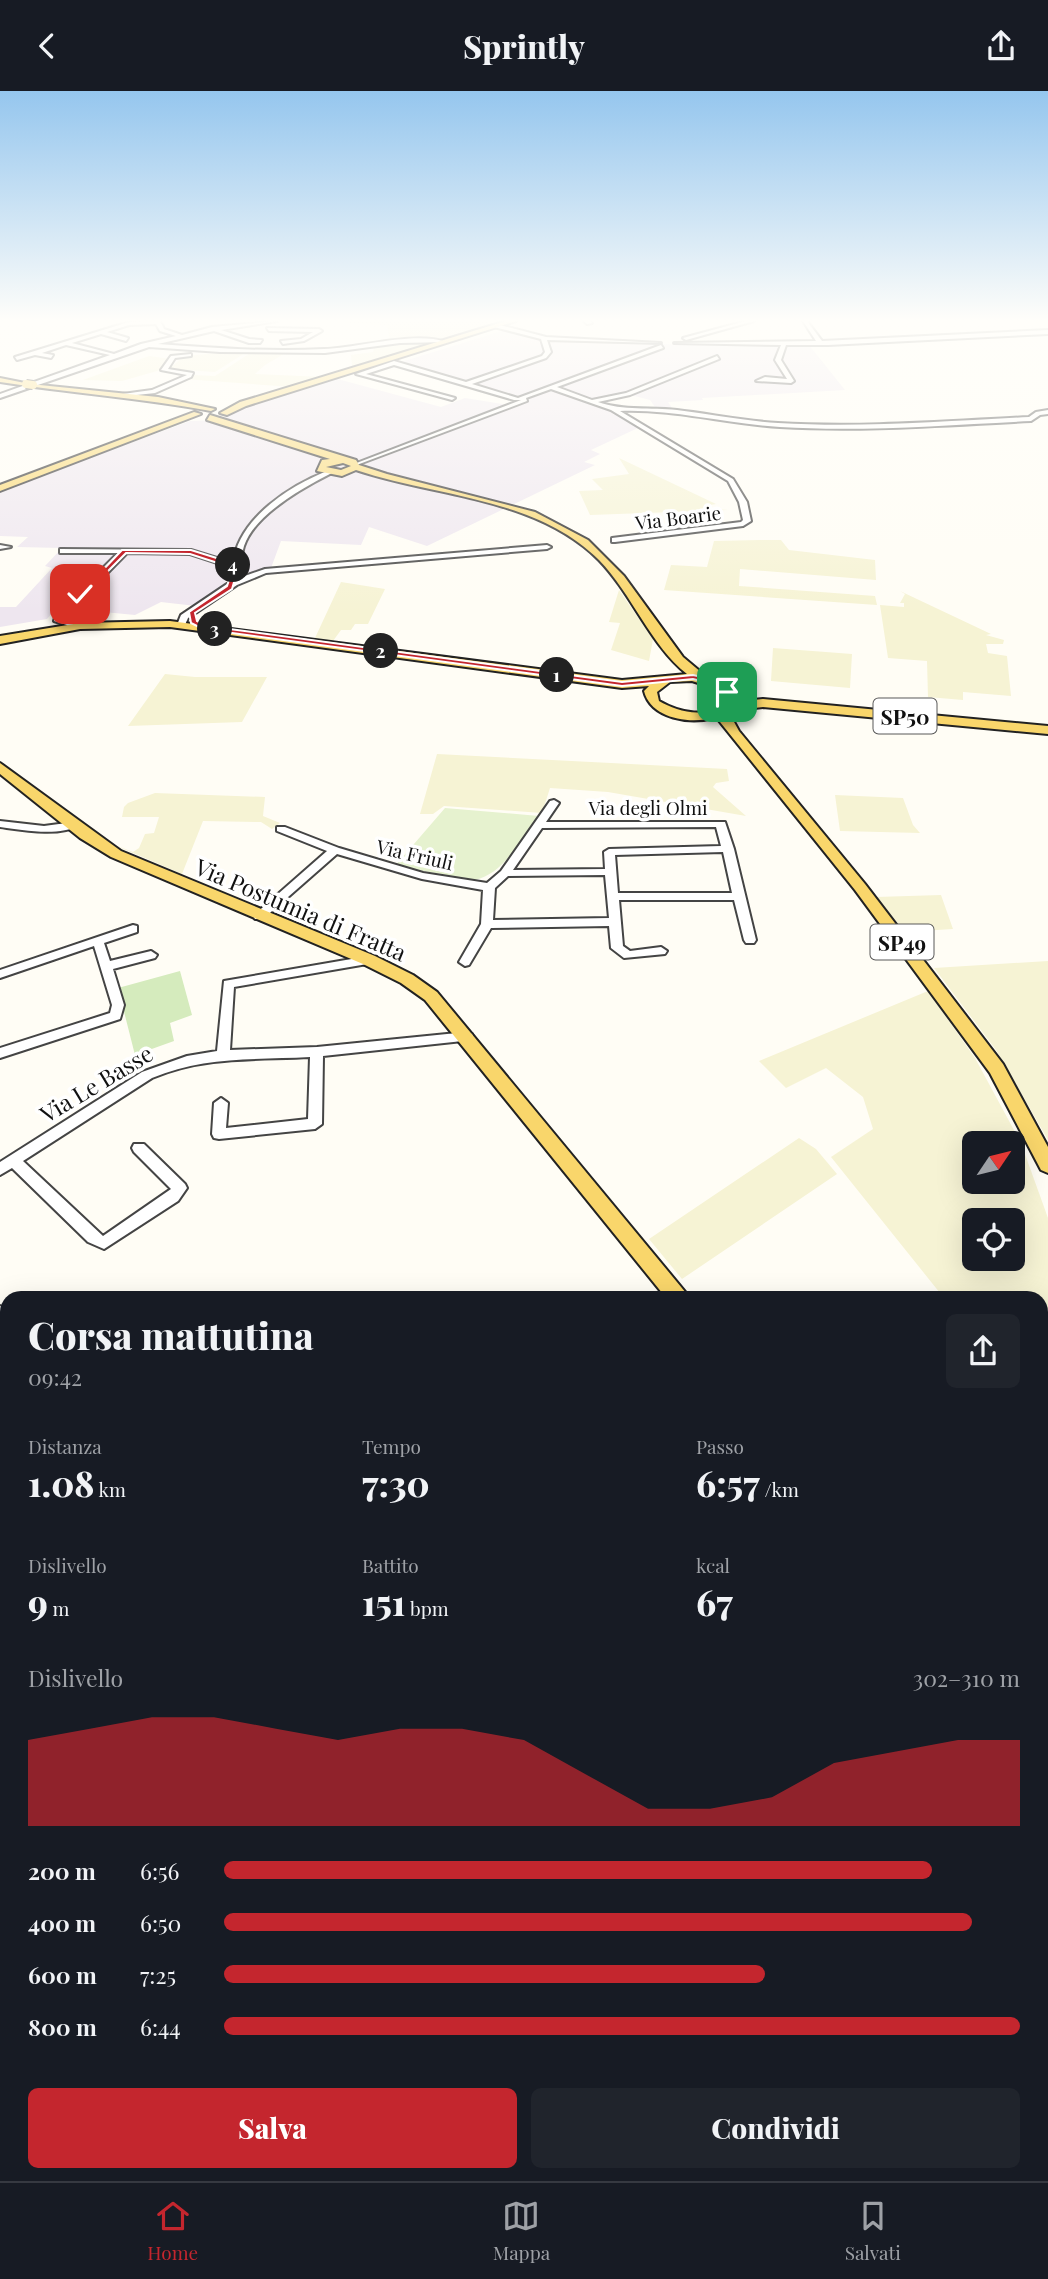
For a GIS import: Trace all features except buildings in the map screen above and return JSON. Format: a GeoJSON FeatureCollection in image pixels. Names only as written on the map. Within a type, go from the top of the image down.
{"type":"FeatureCollection","features":[{"type":"Feature","properties":{"kind":"main road"},"geometry":{"type":"LineString","coordinates":[[0,488],[187,419]]}},
{"type":"Feature","properties":{"kind":"main road"},"geometry":{"type":"LineString","coordinates":[[166,427],[196,419]]}},
{"type":"Feature","properties":{"kind":"main road"},"geometry":{"type":"LineString","coordinates":[[227,419],[351,465],[520,512],[570,533],[603,561],[646,613],[684,668],[727,692],[729,697],[723,709]]}},
{"type":"Feature","properties":{"kind":"main road"},"geometry":{"type":"LineString","coordinates":[[227,419],[238,424]]}},
{"type":"Feature","properties":{"kind":"main road"},"geometry":{"type":"LineString","coordinates":[[314,452],[330,473],[351,465]]}},
{"type":"Feature","properties":{"kind":"main road"},"geometry":{"type":"LineString","coordinates":[[323,465],[351,465]]}},
{"type":"Feature","properties":{"kind":"main road"},"geometry":{"type":"LineString","coordinates":[[83,613],[116,624]]}},
{"type":"Feature","properties":{"kind":"main road"},"geometry":{"type":"LineString","coordinates":[[21,636],[59,617]]}},
{"type":"Feature","properties":{"kind":"main road"},"geometry":{"type":"LineString","coordinates":[[0,640],[116,624],[159,623],[187,617],[205,628],[622,684],[639,689],[650,697]]}},
{"type":"Feature","properties":{"kind":"main road"},"geometry":{"type":"LineString","coordinates":[[650,697],[650,691],[675,668],[672,654]]}},
{"type":"Feature","properties":{"kind":"main road"},"geometry":{"type":"LineString","coordinates":[[622,684],[702,678]]}},
{"type":"Feature","properties":{"kind":"main road","name":"SP50"},"geometry":{"type":"LineString","coordinates":[[727,692],[763,703],[1048,730]]}},
{"type":"Feature","properties":{"kind":"main road","name":"SP49"},"geometry":{"type":"LineString","coordinates":[[650,697],[660,708],[670,713],[694,716],[734,734]]}},
{"type":"Feature","properties":{"kind":"main road","name":"SP50"},"geometry":{"type":"LineString","coordinates":[[723,709],[763,703]]}},
{"type":"Feature","properties":{"kind":"main road","name":"SP49"},"geometry":{"type":"LineString","coordinates":[[694,716],[723,709],[734,734],[860,887],[997,1069],[1048,1165]]}},
{"type":"Feature","properties":{"kind":"main road","name":"Via Postumia di Fratta"},"geometry":{"type":"LineString","coordinates":[[0,767],[43,797],[89,837],[116,854],[369,960],[407,979],[431,996],[673,1291]]}},
{"type":"Feature","properties":{"kind":"street"},"geometry":{"type":"LineString","coordinates":[[351,465],[474,419]]}},
{"type":"Feature","properties":{"kind":"street","name":"Via Boarie"},"geometry":{"type":"LineString","coordinates":[[615,540],[747,521],[743,502],[731,480],[628,419]]}},
{"type":"Feature","properties":{"kind":"street"},"geometry":{"type":"LineString","coordinates":[[730,419],[764,424],[864,426],[1032,419]]}},
{"type":"Feature","properties":{"kind":"street"},"geometry":{"type":"LineString","coordinates":[[313,480],[323,465]]}},
{"type":"Feature","properties":{"kind":"street"},"geometry":{"type":"LineString","coordinates":[[234,583],[242,541],[255,522],[313,480],[330,473]]}},
{"type":"Feature","properties":{"kind":"street"},"geometry":{"type":"LineString","coordinates":[[187,617],[234,583],[265,571],[547,547]]}},
{"type":"Feature","properties":{"kind":"street"},"geometry":{"type":"LineString","coordinates":[[63,551],[191,552],[237,567]]}},
{"type":"Feature","properties":{"kind":"street"},"geometry":{"type":"LineString","coordinates":[[78,597],[76,605],[83,613],[82,620],[60,622],[59,617],[78,597],[125,551]]}},
{"type":"Feature","properties":{"kind":"street"},"geometry":{"type":"LineString","coordinates":[[465,962],[487,924],[489,887],[505,873],[554,803]]}},
{"type":"Feature","properties":{"kind":"street"},"geometry":{"type":"LineString","coordinates":[[0,824],[89,837]]}},
{"type":"Feature","properties":{"kind":"street","name":"Via degli Olmi"},"geometry":{"type":"LineString","coordinates":[[540,825],[721,824],[750,940]]}},
{"type":"Feature","properties":{"kind":"street"},"geometry":{"type":"LineString","coordinates":[[44,829],[74,825]]}},
{"type":"Feature","properties":{"kind":"street","name":"Via Friuli"},"geometry":{"type":"LineString","coordinates":[[281,829],[335,850],[422,876],[489,887]]}},
{"type":"Feature","properties":{"kind":"street"},"geometry":{"type":"LineString","coordinates":[[661,951],[622,953],[617,949],[609,852],[612,849],[729,849]]}},
{"type":"Feature","properties":{"kind":"street"},"geometry":{"type":"LineString","coordinates":[[259,916],[335,850]]}},
{"type":"Feature","properties":{"kind":"street"},"geometry":{"type":"LineString","coordinates":[[505,873],[611,872]]}},
{"type":"Feature","properties":{"kind":"street"},"geometry":{"type":"LineString","coordinates":[[613,897],[740,895]]}},
{"type":"Feature","properties":{"kind":"street"},"geometry":{"type":"LineString","coordinates":[[487,924],[616,922]]}},
{"type":"Feature","properties":{"kind":"street"},"geometry":{"type":"LineString","coordinates":[[0,974],[133,929]]}},
{"type":"Feature","properties":{"kind":"street"},"geometry":{"type":"LineString","coordinates":[[0,1053],[116,1016],[118,1005],[98,941]]}},
{"type":"Feature","properties":{"kind":"street"},"geometry":{"type":"LineString","coordinates":[[107,966],[151,955]]}},
{"type":"Feature","properties":{"kind":"street"},"geometry":{"type":"LineString","coordinates":[[223,1056],[228,984],[369,960]]}},
{"type":"Feature","properties":{"kind":"street","name":"Via Le Basse"},"geometry":{"type":"LineString","coordinates":[[0,1169],[156,1070],[223,1056],[317,1052],[467,1037]]}},
{"type":"Feature","properties":{"kind":"street"},"geometry":{"type":"LineString","coordinates":[[221,1103],[219,1134],[315,1124],[317,1052]]}},
{"type":"Feature","properties":{"kind":"street"},"geometry":{"type":"LineString","coordinates":[[14,1161],[93,1238],[104,1243],[180,1188],[139,1148]]}},
{"type":"Feature","properties":{"kind":"shaded area"},"geometry":{"type":"Polygon","coordinates":[[[626,419],[640,427],[591,450],[600,454],[584,462],[595,465],[427,546],[369,527],[361,545],[281,541],[271,568],[226,579],[224,587],[196,606],[161,602],[135,615],[83,610],[54,611],[47,619],[0,627],[0,607],[16,607],[52,568],[45,566],[62,548],[17,547],[28,537],[0,536],[0,491],[190,421],[626,419]]]}},
{"type":"Feature","properties":{"kind":"shaded area"},"geometry":{"type":"Polygon","coordinates":[[[619,458],[716,504],[704,508],[728,510],[590,515],[579,491],[603,490],[592,479],[629,474],[619,458]]]}},
{"type":"Feature","properties":{"kind":"shaded area"},"geometry":{"type":"Polygon","coordinates":[[[781,540],[789,550],[875,560],[876,580],[740,569],[739,586],[875,596],[877,605],[664,590],[671,565],[707,567],[714,541],[781,540]]]}},
{"type":"Feature","properties":{"kind":"shaded area"},"geometry":{"type":"Polygon","coordinates":[[[341,582],[385,589],[368,624],[355,624],[351,630],[341,630],[333,641],[315,638],[341,582]]]}},
{"type":"Feature","properties":{"kind":"shaded area"},"geometry":{"type":"Polygon","coordinates":[[[619,590],[653,639],[649,661],[611,650],[620,623],[609,622],[619,590]]]}},
{"type":"Feature","properties":{"kind":"shaded area"},"geometry":{"type":"Polygon","coordinates":[[[900,591],[991,634],[986,635],[1004,640],[1003,644],[986,644],[988,653],[1007,656],[1011,696],[963,692],[963,700],[928,697],[927,661],[888,658],[880,605],[904,607],[904,603],[900,603],[905,594],[900,591]]]}},
{"type":"Feature","properties":{"kind":"shaded area"},"geometry":{"type":"Polygon","coordinates":[[[773,648],[852,654],[850,688],[771,681],[773,648]]]}},
{"type":"Feature","properties":{"kind":"shaded area"},"geometry":{"type":"Polygon","coordinates":[[[703,664],[754,671],[745,695],[723,680],[699,671],[703,664]]]}},
{"type":"Feature","properties":{"kind":"shaded area"},"geometry":{"type":"Polygon","coordinates":[[[165,674],[195,677],[267,677],[242,722],[128,726],[165,674]]]}},
{"type":"Feature","properties":{"kind":"shaded area"},"geometry":{"type":"Polygon","coordinates":[[[437,754],[727,769],[729,781],[716,783],[713,787],[746,816],[608,792],[550,788],[542,813],[444,806],[433,814],[420,814],[437,754]]]}},
{"type":"Feature","properties":{"kind":"shaded area"},"geometry":{"type":"Polygon","coordinates":[[[155,793],[265,797],[263,816],[280,823],[272,829],[261,822],[203,821],[182,874],[112,844],[133,852],[139,848],[145,834],[154,833],[159,817],[122,817],[124,807],[128,803],[155,793]]]}},
{"type":"Feature","properties":{"kind":"shaded area"},"geometry":{"type":"Polygon","coordinates":[[[835,795],[903,798],[913,825],[920,833],[840,831],[835,795]]]}},
{"type":"Feature","properties":{"kind":"shaded area"},"geometry":{"type":"Polygon","coordinates":[[[941,895],[953,929],[905,932],[876,897],[941,895]]]}},
{"type":"Feature","properties":{"kind":"shaded area"},"geometry":{"type":"Polygon","coordinates":[[[1048,961],[1048,1140],[996,1050],[934,968],[1048,961]]]}},
{"type":"Feature","properties":{"kind":"shaded area"},"geometry":{"type":"Polygon","coordinates":[[[928,991],[975,1058],[1015,1131],[962,1131],[962,1194],[1025,1194],[1026,1157],[1048,1218],[1048,1291],[938,1291],[831,1157],[873,1129],[863,1097],[826,1068],[786,1088],[759,1061],[928,991]]]}},
{"type":"Feature","properties":{"kind":"shaded area"},"geometry":{"type":"Polygon","coordinates":[[[799,1138],[816,1149],[837,1174],[682,1279],[649,1239],[799,1138]]]}},
{"type":"Feature","properties":{"kind":"green space"},"geometry":{"type":"Polygon","coordinates":[[[445,808],[539,816],[504,863],[495,871],[475,880],[395,866],[445,808]]]}},
{"type":"Feature","properties":{"kind":"green space"},"geometry":{"type":"Polygon","coordinates":[[[180,971],[192,1015],[170,1023],[174,1041],[135,1055],[118,988],[180,971]]]}},
{"type":"Feature","properties":{"kind":"route"},"geometry":{"type":"LineString","coordinates":[[80,594],[125,551],[191,552],[237,567],[234,583],[230,587],[192,612],[193,622],[205,628],[622,684],[659,682],[675,677],[702,678],[722,686],[727,692]]}}]}
